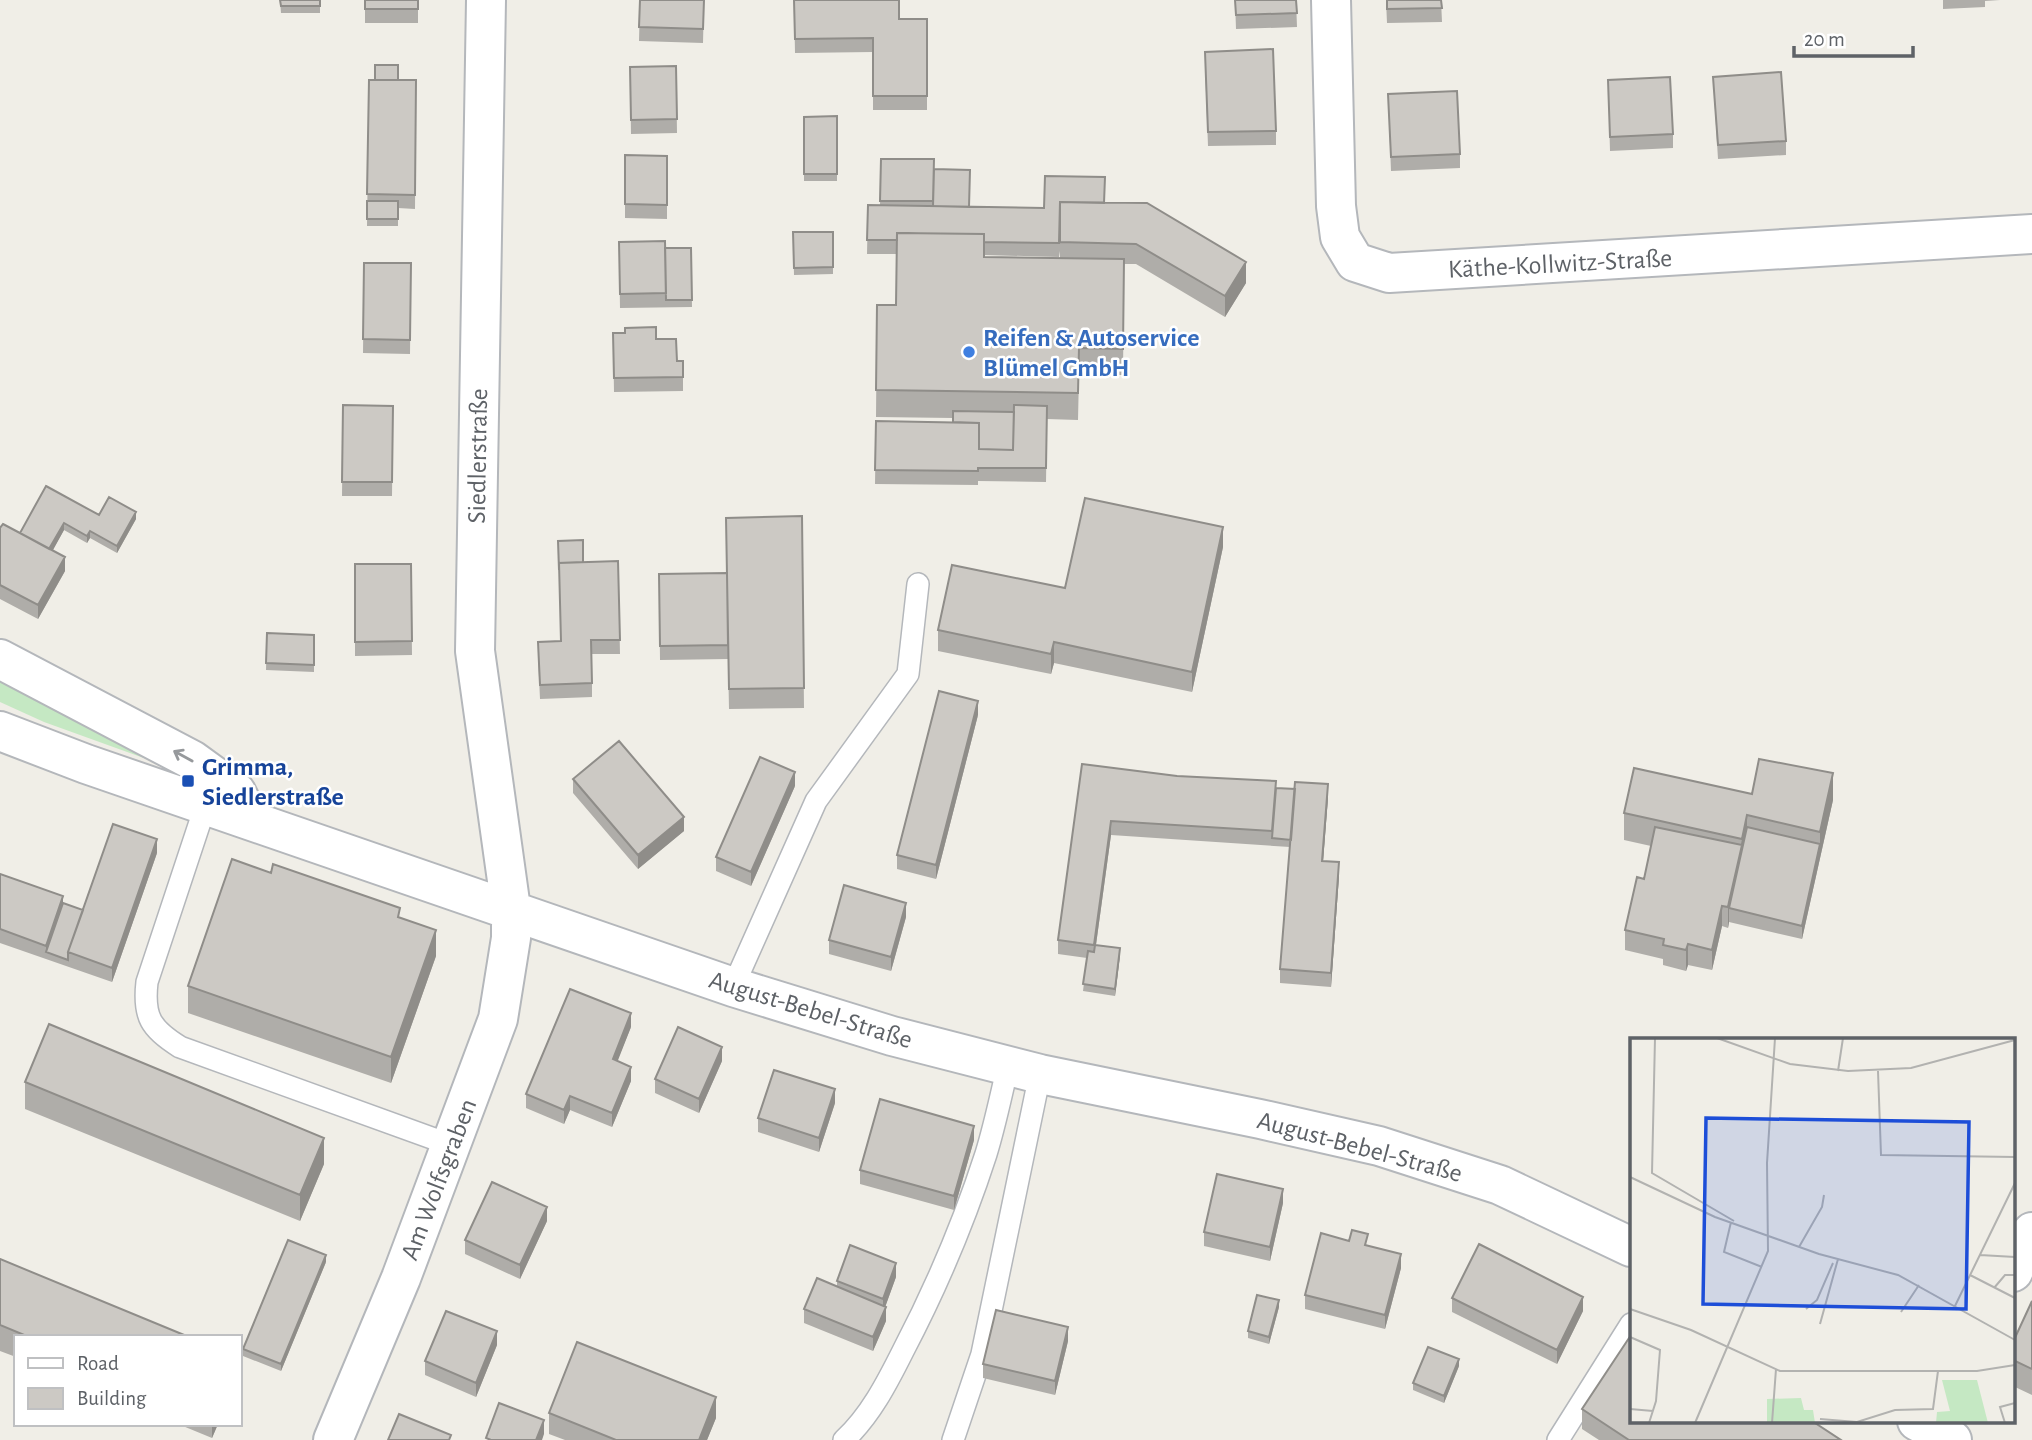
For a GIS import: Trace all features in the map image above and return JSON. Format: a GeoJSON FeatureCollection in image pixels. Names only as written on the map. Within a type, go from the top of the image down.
{"type":"FeatureCollection","features":[{"type":"Feature","properties":{"kind":"street","name":"Siedlerstraße"},"geometry":{"type":"LineString","coordinates":[[486,0],[475,652],[511,909]]}},
{"type":"Feature","properties":{"kind":"street","name":"Käthe-Kollwitz-Straße"},"geometry":{"type":"LineString","coordinates":[[1331,0],[1336,206],[1340,237],[1355,261],[1390,273],[2032,234]]}},
{"type":"Feature","properties":{"kind":"street"},"geometry":{"type":"LineString","coordinates":[[0,659],[192,760],[236,792],[248,818]]}},
{"type":"Feature","properties":{"kind":"street","name":"August-Bebel-Straße"},"geometry":{"type":"LineString","coordinates":[[0,731],[86,764],[733,986],[892,1036],[1024,1070],[1379,1146],[1500,1185],[1630,1247]]}},
{"type":"Feature","properties":{"kind":"street","name":"Am Wolfsgraben"},"geometry":{"type":"LineString","coordinates":[[333,1440],[401,1278],[498,1019],[511,938],[511,909]]}},
{"type":"Feature","properties":{"kind":"street"},"geometry":{"type":"LineString","coordinates":[[2014,1270],[2032,1232]]}},
{"type":"Feature","properties":{"kind":"lane"},"geometry":{"type":"LineString","coordinates":[[733,986],[816,802],[908,674],[918,584]]}},
{"type":"Feature","properties":{"kind":"lane"},"geometry":{"type":"LineString","coordinates":[[206,804],[147,982],[145,1002],[161,1035],[180,1047],[451,1145]]}},
{"type":"Feature","properties":{"kind":"lane"},"geometry":{"type":"LineString","coordinates":[[844,1440],[854,1431],[884,1390],[928,1303],[959,1232],[987,1152],[1024,1070]]}},
{"type":"Feature","properties":{"kind":"lane"},"geometry":{"type":"LineString","coordinates":[[953,1440],[982,1353],[1024,1070]]}},
{"type":"Feature","properties":{"kind":"lane"},"geometry":{"type":"LineString","coordinates":[[1558,1440],[1630,1326]]}},
{"type":"Feature","properties":{"kind":"green space"},"geometry":{"type":"Polygon","coordinates":[[[0,670],[177,770],[44,722],[0,702],[0,670]]]}},
{"type":"Feature","properties":{"kind":"building"},"geometry":{"type":"Polygon","coordinates":[[[280,0],[320,0],[320,6],[281,6],[280,0]]]}},
{"type":"Feature","properties":{"kind":"building"},"geometry":{"type":"Polygon","coordinates":[[[365,0],[418,0],[418,9],[365,9],[365,0]]]}},
{"type":"Feature","properties":{"kind":"building"},"geometry":{"type":"Polygon","coordinates":[[[640,0],[704,0],[703,29],[639,27],[640,0]]]}},
{"type":"Feature","properties":{"kind":"building"},"geometry":{"type":"Polygon","coordinates":[[[794,0],[899,0],[899,19],[927,19],[927,96],[873,96],[873,38],[795,39],[794,0]]]}},
{"type":"Feature","properties":{"kind":"building"},"geometry":{"type":"Polygon","coordinates":[[[1235,0],[1296,0],[1297,13],[1236,15],[1235,0]]]}},
{"type":"Feature","properties":{"kind":"building"},"geometry":{"type":"Polygon","coordinates":[[[1387,0],[1441,0],[1442,8],[1387,9],[1387,0]]]}},
{"type":"Feature","properties":{"kind":"building"},"geometry":{"type":"Polygon","coordinates":[[[1273,49],[1276,131],[1208,132],[1205,52],[1273,49]]]}},
{"type":"Feature","properties":{"kind":"building"},"geometry":{"type":"Polygon","coordinates":[[[375,65],[398,65],[398,80],[375,80],[375,65]]]}},
{"type":"Feature","properties":{"kind":"building"},"geometry":{"type":"Polygon","coordinates":[[[676,66],[677,119],[631,120],[630,67],[676,66]]]}},
{"type":"Feature","properties":{"kind":"building"},"geometry":{"type":"Polygon","coordinates":[[[1781,72],[1786,141],[1718,145],[1713,77],[1781,72]]]}},
{"type":"Feature","properties":{"kind":"building"},"geometry":{"type":"Polygon","coordinates":[[[1670,77],[1673,134],[1610,137],[1608,80],[1670,77]]]}},
{"type":"Feature","properties":{"kind":"building"},"geometry":{"type":"Polygon","coordinates":[[[369,80],[416,80],[415,195],[367,194],[369,80]]]}},
{"type":"Feature","properties":{"kind":"building"},"geometry":{"type":"Polygon","coordinates":[[[1457,91],[1460,154],[1391,157],[1388,94],[1457,91]]]}},
{"type":"Feature","properties":{"kind":"building"},"geometry":{"type":"Polygon","coordinates":[[[837,116],[837,174],[804,174],[804,117],[837,116]]]}},
{"type":"Feature","properties":{"kind":"building"},"geometry":{"type":"Polygon","coordinates":[[[625,155],[667,156],[667,205],[625,204],[625,155]]]}},
{"type":"Feature","properties":{"kind":"building"},"geometry":{"type":"Polygon","coordinates":[[[881,159],[934,159],[933,201],[880,201],[881,159]]]}},
{"type":"Feature","properties":{"kind":"building"},"geometry":{"type":"Polygon","coordinates":[[[934,169],[970,170],[969,207],[933,206],[934,169]]]}},
{"type":"Feature","properties":{"kind":"building"},"geometry":{"type":"Polygon","coordinates":[[[1045,176],[1105,177],[1104,203],[1060,202],[1059,243],[984,242],[984,234],[897,233],[897,240],[867,240],[868,205],[1044,208],[1045,176]]]}},
{"type":"Feature","properties":{"kind":"building"},"geometry":{"type":"Polygon","coordinates":[[[367,201],[398,201],[398,219],[367,219],[367,201]]]}},
{"type":"Feature","properties":{"kind":"building"},"geometry":{"type":"Polygon","coordinates":[[[1060,202],[1147,203],[1246,262],[1225,296],[1136,244],[1060,242],[1060,202]]]}},
{"type":"Feature","properties":{"kind":"building"},"geometry":{"type":"Polygon","coordinates":[[[793,232],[833,232],[833,267],[794,268],[793,232]]]}},
{"type":"Feature","properties":{"kind":"building"},"geometry":{"type":"Polygon","coordinates":[[[897,233],[984,234],[984,257],[1124,259],[1123,349],[1079,348],[1078,393],[876,390],[877,305],[896,305],[897,233]]]}},
{"type":"Feature","properties":{"kind":"building"},"geometry":{"type":"Polygon","coordinates":[[[665,241],[666,293],[620,294],[619,242],[665,241]]]}},
{"type":"Feature","properties":{"kind":"building"},"geometry":{"type":"Polygon","coordinates":[[[665,248],[691,248],[692,300],[666,300],[665,248]]]}},
{"type":"Feature","properties":{"kind":"building"},"geometry":{"type":"Polygon","coordinates":[[[364,263],[411,263],[410,340],[363,339],[364,263]]]}},
{"type":"Feature","properties":{"kind":"building"},"geometry":{"type":"Polygon","coordinates":[[[656,327],[656,339],[676,339],[677,361],[683,361],[683,377],[614,378],[613,333],[625,333],[625,328],[656,327]]]}},
{"type":"Feature","properties":{"kind":"building"},"geometry":{"type":"Polygon","coordinates":[[[343,405],[393,406],[392,482],[342,482],[343,405]]]}},
{"type":"Feature","properties":{"kind":"building"},"geometry":{"type":"Polygon","coordinates":[[[1014,405],[1047,406],[1046,468],[978,468],[978,471],[875,470],[876,421],[979,423],[979,449],[1013,450],[1014,405]]]}},
{"type":"Feature","properties":{"kind":"building"},"geometry":{"type":"Polygon","coordinates":[[[953,411],[1014,412],[1013,450],[979,449],[979,423],[953,422],[953,411]]]}},
{"type":"Feature","properties":{"kind":"building"},"geometry":{"type":"Polygon","coordinates":[[[46,486],[99,515],[109,497],[136,512],[117,546],[90,531],[87,536],[64,523],[49,549],[20,533],[46,486]]]}},
{"type":"Feature","properties":{"kind":"building"},"geometry":{"type":"Polygon","coordinates":[[[1085,498],[1223,527],[1192,672],[1054,642],[1051,654],[938,630],[952,565],[1065,588],[1085,498]]]}},
{"type":"Feature","properties":{"kind":"building"},"geometry":{"type":"Polygon","coordinates":[[[802,516],[804,688],[729,689],[726,518],[802,516]]]}},
{"type":"Feature","properties":{"kind":"building"},"geometry":{"type":"Polygon","coordinates":[[[3,524],[65,557],[38,605],[0,585],[0,528],[3,524]]]}},
{"type":"Feature","properties":{"kind":"building"},"geometry":{"type":"Polygon","coordinates":[[[583,540],[583,562],[559,563],[559,570],[558,541],[583,540]]]}},
{"type":"Feature","properties":{"kind":"building"},"geometry":{"type":"Polygon","coordinates":[[[618,561],[620,640],[591,640],[592,683],[540,685],[538,642],[561,641],[559,563],[618,561]]]}},
{"type":"Feature","properties":{"kind":"building"},"geometry":{"type":"Polygon","coordinates":[[[355,564],[411,564],[412,641],[355,642],[355,564]]]}},
{"type":"Feature","properties":{"kind":"building"},"geometry":{"type":"Polygon","coordinates":[[[727,573],[728,645],[660,646],[659,574],[727,573]]]}},
{"type":"Feature","properties":{"kind":"building"},"geometry":{"type":"Polygon","coordinates":[[[267,633],[314,635],[314,665],[266,663],[267,633]]]}},
{"type":"Feature","properties":{"kind":"building"},"geometry":{"type":"Polygon","coordinates":[[[939,691],[978,701],[936,865],[897,855],[939,691]]]}},
{"type":"Feature","properties":{"kind":"building"},"geometry":{"type":"Polygon","coordinates":[[[619,741],[684,817],[638,855],[573,779],[619,741]]]}},
{"type":"Feature","properties":{"kind":"building"},"geometry":{"type":"Polygon","coordinates":[[[760,757],[795,772],[751,872],[716,857],[760,757]]]}},
{"type":"Feature","properties":{"kind":"building"},"geometry":{"type":"Polygon","coordinates":[[[1759,759],[1833,773],[1820,832],[1747,815],[1742,839],[1624,813],[1634,768],[1752,794],[1759,759]]]}},
{"type":"Feature","properties":{"kind":"building"},"geometry":{"type":"Polygon","coordinates":[[[1082,764],[1177,776],[1276,781],[1272,831],[1111,821],[1094,945],[1058,940],[1082,764]]]}},
{"type":"Feature","properties":{"kind":"building"},"geometry":{"type":"Polygon","coordinates":[[[1295,782],[1328,784],[1322,861],[1339,862],[1331,973],[1280,969],[1295,782]]]}},
{"type":"Feature","properties":{"kind":"building"},"geometry":{"type":"Polygon","coordinates":[[[1276,788],[1295,789],[1291,840],[1272,838],[1276,788]]]}},
{"type":"Feature","properties":{"kind":"building"},"geometry":{"type":"Polygon","coordinates":[[[113,824],[157,839],[112,968],[68,952],[113,824]]]}},
{"type":"Feature","properties":{"kind":"building"},"geometry":{"type":"Polygon","coordinates":[[[1655,827],[1742,845],[1728,907],[1722,906],[1712,950],[1688,944],[1686,950],[1663,945],[1664,939],[1625,930],[1637,877],[1644,879],[1655,827]]]}},
{"type":"Feature","properties":{"kind":"building"},"geometry":{"type":"Polygon","coordinates":[[[1747,827],[1820,844],[1802,926],[1729,908],[1747,827]]]}},
{"type":"Feature","properties":{"kind":"building"},"geometry":{"type":"Polygon","coordinates":[[[232,859],[271,873],[273,864],[400,908],[398,917],[436,930],[391,1057],[188,986],[232,859]]]}},
{"type":"Feature","properties":{"kind":"building"},"geometry":{"type":"Polygon","coordinates":[[[0,874],[63,896],[46,946],[0,929],[0,874]]]}},
{"type":"Feature","properties":{"kind":"building"},"geometry":{"type":"Polygon","coordinates":[[[844,885],[906,903],[891,957],[829,940],[844,885]]]}},
{"type":"Feature","properties":{"kind":"building"},"geometry":{"type":"Polygon","coordinates":[[[63,903],[83,910],[68,952],[68,960],[46,952],[63,903]]]}},
{"type":"Feature","properties":{"kind":"building"},"geometry":{"type":"Polygon","coordinates":[[[1095,945],[1120,948],[1115,989],[1083,984],[1088,951],[1094,952],[1095,945]]]}},
{"type":"Feature","properties":{"kind":"building"},"geometry":{"type":"Polygon","coordinates":[[[570,989],[631,1013],[613,1059],[631,1067],[612,1113],[570,1096],[564,1110],[526,1094],[570,989]]]}},
{"type":"Feature","properties":{"kind":"building"},"geometry":{"type":"Polygon","coordinates":[[[49,1024],[324,1138],[300,1195],[25,1082],[49,1024]]]}},
{"type":"Feature","properties":{"kind":"building"},"geometry":{"type":"Polygon","coordinates":[[[678,1027],[722,1047],[699,1099],[655,1079],[678,1027]]]}},
{"type":"Feature","properties":{"kind":"building"},"geometry":{"type":"Polygon","coordinates":[[[774,1070],[835,1089],[819,1138],[758,1118],[774,1070]]]}},
{"type":"Feature","properties":{"kind":"building"},"geometry":{"type":"Polygon","coordinates":[[[880,1099],[974,1126],[954,1196],[860,1170],[880,1099]]]}},
{"type":"Feature","properties":{"kind":"building"},"geometry":{"type":"Polygon","coordinates":[[[1217,1174],[1283,1189],[1270,1247],[1204,1232],[1217,1174]]]}},
{"type":"Feature","properties":{"kind":"building"},"geometry":{"type":"Polygon","coordinates":[[[492,1182],[547,1207],[520,1265],[465,1240],[492,1182]]]}},
{"type":"Feature","properties":{"kind":"building"},"geometry":{"type":"Polygon","coordinates":[[[1352,1230],[1368,1234],[1365,1245],[1401,1254],[1385,1315],[1305,1295],[1321,1233],[1349,1241],[1352,1230]]]}},
{"type":"Feature","properties":{"kind":"building"},"geometry":{"type":"Polygon","coordinates":[[[288,1240],[326,1255],[281,1364],[243,1349],[288,1240]]]}},
{"type":"Feature","properties":{"kind":"building"},"geometry":{"type":"Polygon","coordinates":[[[1479,1244],[1583,1297],[1557,1350],[1452,1298],[1479,1244]]]}},
{"type":"Feature","properties":{"kind":"building"},"geometry":{"type":"Polygon","coordinates":[[[850,1245],[896,1263],[883,1299],[837,1281],[850,1245]]]}},
{"type":"Feature","properties":{"kind":"building"},"geometry":{"type":"Polygon","coordinates":[[[0,1259],[184,1335],[24,1335],[0,1325],[0,1259]]]}},
{"type":"Feature","properties":{"kind":"building"},"geometry":{"type":"Polygon","coordinates":[[[817,1278],[886,1307],[873,1337],[804,1309],[817,1278]]]}},
{"type":"Feature","properties":{"kind":"building"},"geometry":{"type":"Polygon","coordinates":[[[1257,1295],[1279,1300],[1269,1337],[1248,1331],[1257,1295]]]}},
{"type":"Feature","properties":{"kind":"building"},"geometry":{"type":"Polygon","coordinates":[[[2032,1301],[2032,1369],[2014,1360],[2014,1340],[2032,1301]]]}},
{"type":"Feature","properties":{"kind":"building"},"geometry":{"type":"Polygon","coordinates":[[[996,1310],[1068,1327],[1055,1381],[983,1364],[996,1310]]]}},
{"type":"Feature","properties":{"kind":"building"},"geometry":{"type":"Polygon","coordinates":[[[446,1311],[497,1331],[476,1383],[425,1361],[446,1311]]]}},
{"type":"Feature","properties":{"kind":"building"},"geometry":{"type":"Polygon","coordinates":[[[1630,1337],[1630,1422],[1814,1422],[1841,1440],[1629,1440],[1582,1409],[1630,1337]]]}},
{"type":"Feature","properties":{"kind":"building"},"geometry":{"type":"Polygon","coordinates":[[[577,1342],[716,1397],[699,1440],[616,1440],[549,1413],[577,1342]]]}},
{"type":"Feature","properties":{"kind":"building"},"geometry":{"type":"Polygon","coordinates":[[[1428,1347],[1459,1359],[1444,1396],[1413,1383],[1428,1347]]]}},
{"type":"Feature","properties":{"kind":"building"},"geometry":{"type":"Polygon","coordinates":[[[499,1403],[544,1420],[536,1440],[486,1438],[499,1403]]]}},
{"type":"Feature","properties":{"kind":"building"},"geometry":{"type":"Polygon","coordinates":[[[399,1414],[451,1435],[449,1440],[388,1440],[399,1414]]]}},
{"type":"Feature","properties":{"kind":"place","name":"Reifen & Autoservice Blümel GmbH"},"geometry":{"type":"Point","coordinates":[969,352]}},
{"type":"Feature","properties":{"kind":"place","name":"Grimma, Siedlerstraße"},"geometry":{"type":"Point","coordinates":[188,781]}}]}
